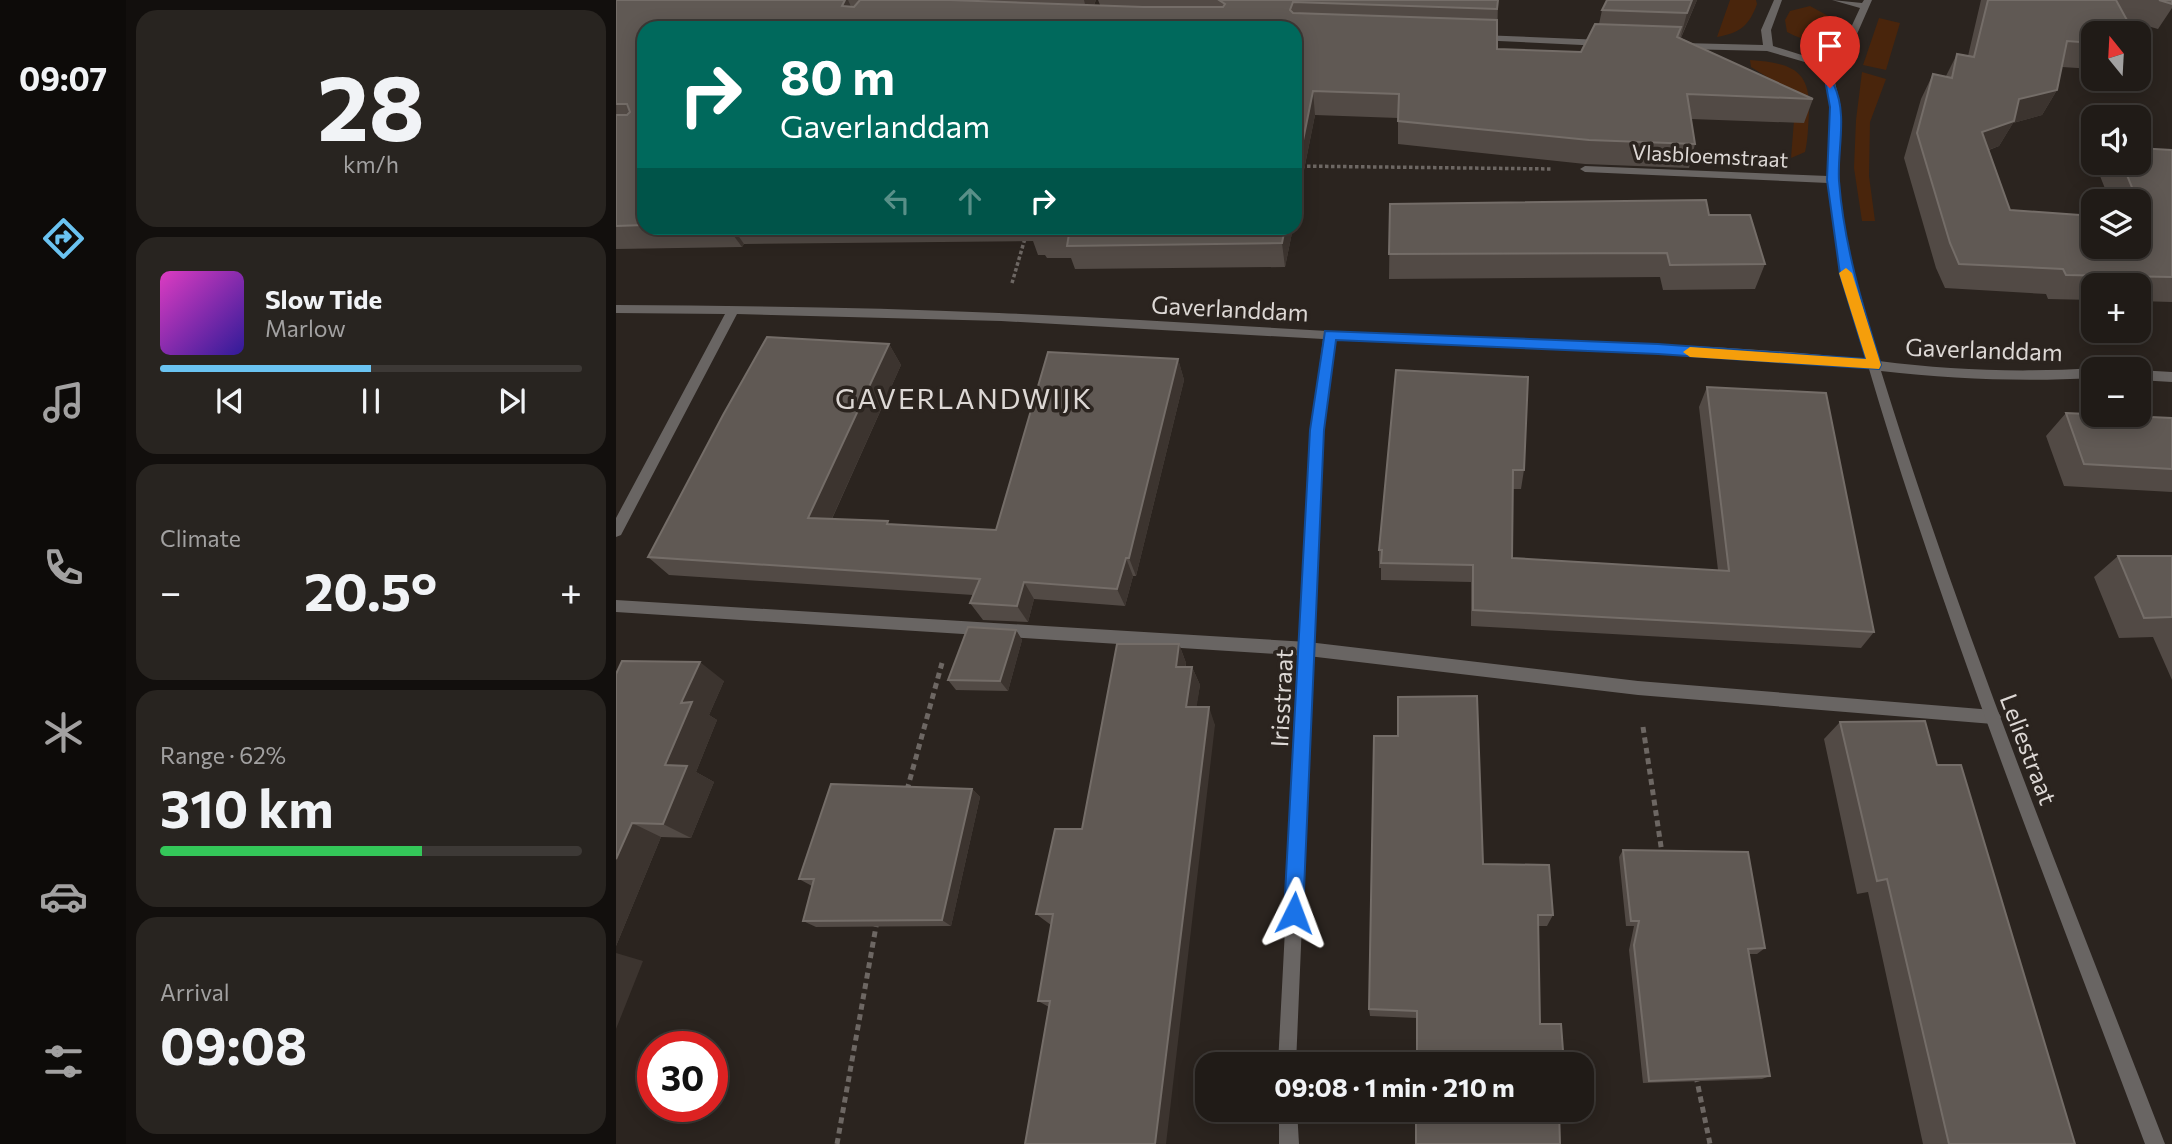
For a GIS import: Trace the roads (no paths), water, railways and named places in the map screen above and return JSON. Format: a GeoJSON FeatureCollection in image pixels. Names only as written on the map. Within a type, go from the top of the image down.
{"type":"FeatureCollection","features":[{"type":"Feature","properties":{"kind":"street"},"geometry":{"type":"LineString","coordinates":[[1768,48],[1766,30],[1778,0]]}},
{"type":"Feature","properties":{"kind":"street"},"geometry":{"type":"LineString","coordinates":[[1826,65],[1845,50],[1866,3],[1836,0]]}},
{"type":"Feature","properties":{"kind":"street"},"geometry":{"type":"LineString","coordinates":[[1475,38],[1614,43]]}},
{"type":"Feature","properties":{"kind":"street"},"geometry":{"type":"LineString","coordinates":[[1670,46],[1768,48],[1826,65]]}},
{"type":"Feature","properties":{"kind":"street"},"geometry":{"type":"LineString","coordinates":[[1826,65],[1836,107],[1833,180],[1846,274],[1874,365]]}},
{"type":"Feature","properties":{"kind":"street","name":"Vlasbloemstraat"},"geometry":{"type":"LineString","coordinates":[[1585,169],[1833,180]]}},
{"type":"Feature","properties":{"kind":"street","name":"Gaverlanddam"},"geometry":{"type":"LineString","coordinates":[[616,309],[734,309],[1001,317],[1658,349],[1874,365],[1937,373],[2040,376],[2081,374]]}},
{"type":"Feature","properties":{"kind":"street"},"geometry":{"type":"LineString","coordinates":[[616,531],[734,309]]}},
{"type":"Feature","properties":{"kind":"street","name":"Irisstraat"},"geometry":{"type":"LineString","coordinates":[[1288,1052],[1317,430],[1330,334]]}},
{"type":"Feature","properties":{"kind":"street","name":"Leliestraat"},"geometry":{"type":"LineString","coordinates":[[1874,365],[1902,459],[1993,717],[2155,1144]]}},
{"type":"Feature","properties":{"kind":"street"},"geometry":{"type":"LineString","coordinates":[[2151,376],[2172,377]]}},
{"type":"Feature","properties":{"kind":"street"},"geometry":{"type":"LineString","coordinates":[[616,606],[1308,649],[1637,688],[1993,717]]}},
{"type":"Feature","properties":{"kind":"street"},"geometry":{"type":"LineString","coordinates":[[1288,1122],[1289,1144]]}},
{"type":"Feature","properties":{"kind":"district","name":"GAVERLANDWIJK"},"geometry":{"type":"Point","coordinates":[964,398]}}]}
